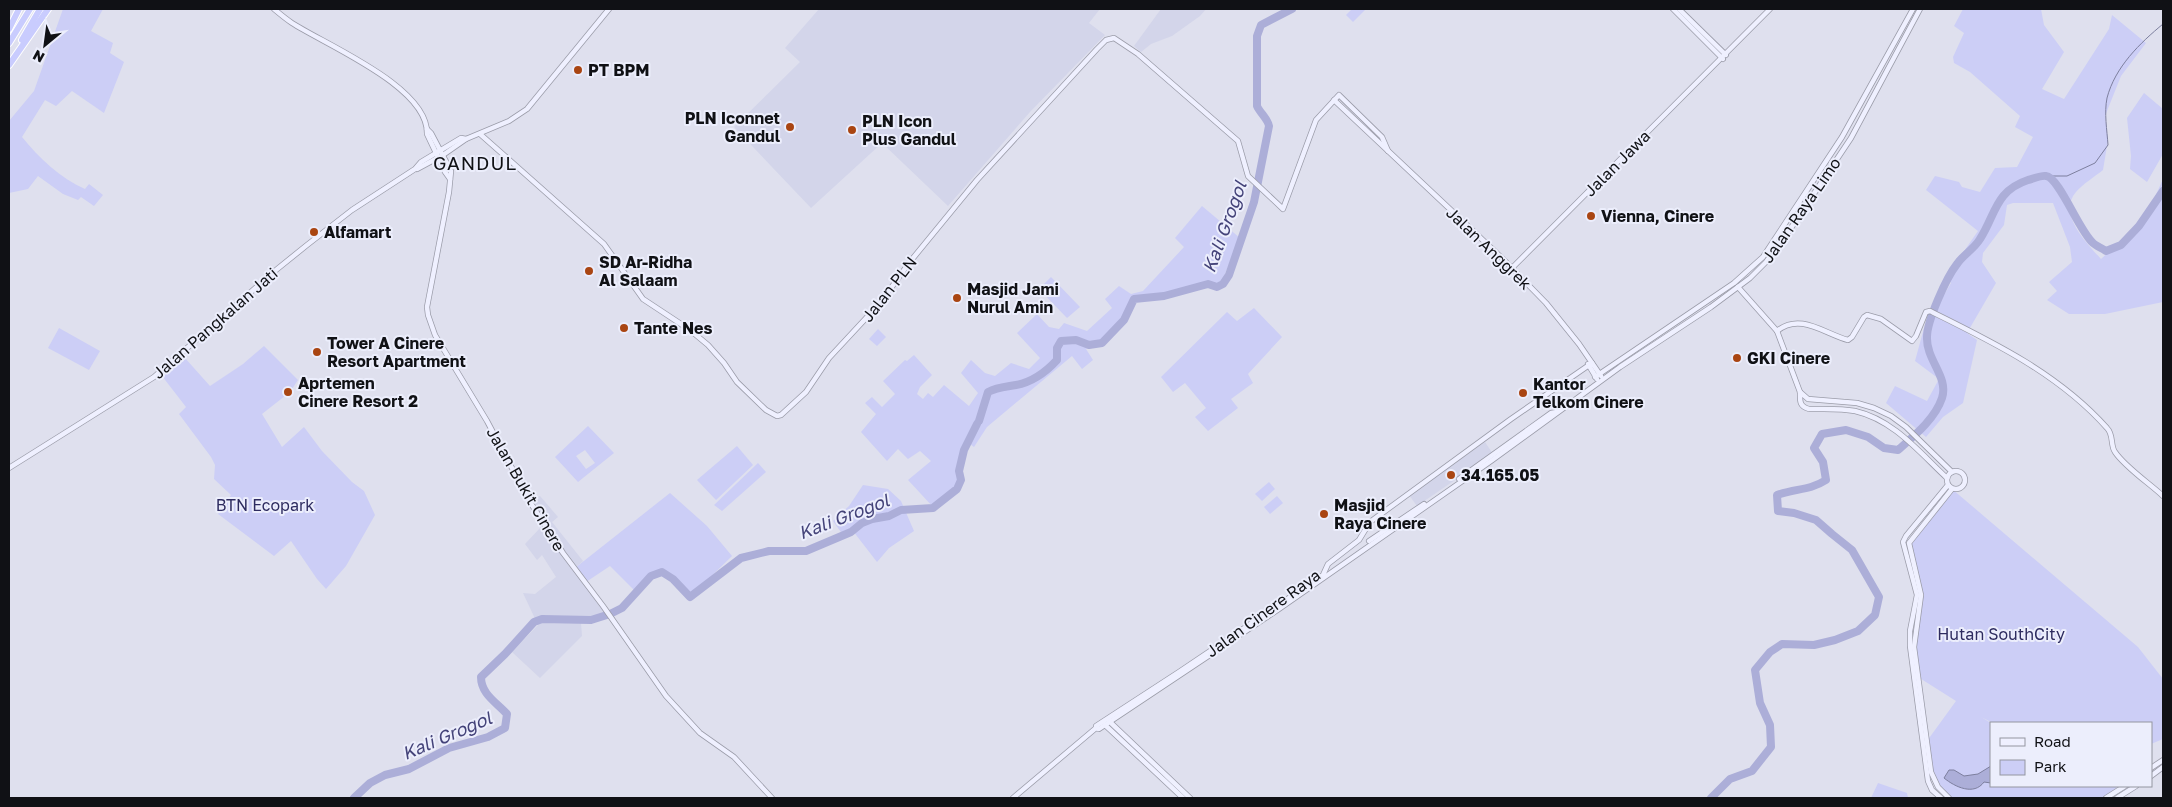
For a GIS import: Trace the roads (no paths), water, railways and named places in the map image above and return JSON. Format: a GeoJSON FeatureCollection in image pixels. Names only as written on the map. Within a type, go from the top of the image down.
{"type":"FeatureCollection","features":[{"type":"Feature","properties":{"kind":"highway"},"geometry":{"type":"LineString","coordinates":[[9,29],[19,9]]}},
{"type":"Feature","properties":{"kind":"highway"},"geometry":{"type":"LineString","coordinates":[[9,43],[30,9]]}},
{"type":"Feature","properties":{"kind":"highway"},"geometry":{"type":"LineString","coordinates":[[9,65],[40,9]]}},
{"type":"Feature","properties":{"kind":"highway"},"geometry":{"type":"LineString","coordinates":[[9,65],[48,9]]}},
{"type":"Feature","properties":{"kind":"street","name":"Jalan Bukit Cinere"},"geometry":{"type":"LineString","coordinates":[[274,9],[291,23],[399,87],[417,106],[450,179],[427,307],[435,334],[544,524],[652,678],[686,719],[700,733],[734,757],[772,798]]}},
{"type":"Feature","properties":{"kind":"street","name":"Jalan Pangkalan Jati"},"geometry":{"type":"LineString","coordinates":[[9,468],[154,377],[276,270],[352,210],[415,169],[420,162],[440,154],[461,138],[466,139],[480,134],[509,121],[527,109],[609,9]]}},
{"type":"Feature","properties":{"kind":"street"},"geometry":{"type":"LineString","coordinates":[[1673,9],[1724,57]]}},
{"type":"Feature","properties":{"kind":"street"},"geometry":{"type":"LineString","coordinates":[[1679,9],[1724,57]]}},
{"type":"Feature","properties":{"kind":"street","name":"Jalan Jawa"},"geometry":{"type":"LineString","coordinates":[[1512,268],[1770,9]]}},
{"type":"Feature","properties":{"kind":"street","name":"Jalan Raya Limo"},"geometry":{"type":"LineString","coordinates":[[1597,375],[1736,286],[1763,257],[1842,137],[1913,9]]}},
{"type":"Feature","properties":{"kind":"street","name":"Jalan Raya Limo"},"geometry":{"type":"LineString","coordinates":[[1603,379],[1712,307],[1766,262],[1789,231],[1850,138],[1920,9]]}},
{"type":"Feature","properties":{"kind":"street","name":"Jalan PLN"},"geometry":{"type":"LineString","coordinates":[[480,134],[604,244],[643,300],[690,330],[708,345],[737,382],[766,410],[777,416],[782,415],[806,392],[829,358],[880,302],[960,200],[1027,123],[1106,40],[1114,38],[1138,54],[1238,140],[1248,176],[1283,209],[1316,120],[1334,100]]}},
{"type":"Feature","properties":{"kind":"street"},"geometry":{"type":"LineString","coordinates":[[1879,72],[1885,75]]}},
{"type":"Feature","properties":{"kind":"street","name":"Jalan Anggrek"},"geometry":{"type":"LineString","coordinates":[[1388,151],[1382,137],[1339,95],[1334,100],[1388,151],[1512,268],[1546,303],[1583,351],[1597,375],[1603,379]]}},
{"type":"Feature","properties":{"kind":"street"},"geometry":{"type":"LineString","coordinates":[[1736,286],[1778,331],[1800,392],[1802,406],[1809,409],[1854,411],[1886,423],[1947,478],[1950,487]]}},
{"type":"Feature","properties":{"kind":"street"},"geometry":{"type":"LineString","coordinates":[[1778,331],[1789,324],[1806,324],[1848,340],[1867,315],[1881,318],[1912,341],[1926,312],[1930,311],[2010,351],[2067,390],[2108,429],[2116,454],[2163,496]]}},
{"type":"Feature","properties":{"kind":"street","name":"Jalan Cinere Raya"},"geometry":{"type":"LineString","coordinates":[[1013,798],[1096,728],[1096,726],[1322,574],[1328,564],[1359,540],[1370,522],[1511,418],[1590,364]]}},
{"type":"Feature","properties":{"kind":"street","name":"Jalan Anggrek"},"geometry":{"type":"LineString","coordinates":[[1597,375],[1598,382]]}},
{"type":"Feature","properties":{"kind":"street","name":"Jalan Cinere Raya"},"geometry":{"type":"LineString","coordinates":[[1096,728],[1099,729],[1278,609],[1603,379]]}},
{"type":"Feature","properties":{"kind":"street"},"geometry":{"type":"LineString","coordinates":[[1800,392],[1808,399],[1857,403],[1874,408],[1898,422],[1952,472],[1959,472],[1966,479],[1961,488],[1950,487]]}},
{"type":"Feature","properties":{"kind":"street","name":"Jalan Cinere Raya"},"geometry":{"type":"LineString","coordinates":[[1369,541],[1551,413],[1557,412]]}},
{"type":"Feature","properties":{"kind":"street"},"geometry":{"type":"LineString","coordinates":[[1947,478],[1952,472]]}},
{"type":"Feature","properties":{"kind":"street"},"geometry":{"type":"LineString","coordinates":[[1941,798],[1932,790],[1928,781],[1922,741],[1910,646],[1910,631],[1917,595],[1903,542],[1906,536],[1950,487]]}},
{"type":"Feature","properties":{"kind":"street"},"geometry":{"type":"LineString","coordinates":[[1949,798],[1938,787],[1931,772],[1914,647],[1921,595],[1909,548],[1910,540],[1950,487]]}},
{"type":"Feature","properties":{"kind":"street"},"geometry":{"type":"LineString","coordinates":[[1108,723],[1183,798]]}},
{"type":"Feature","properties":{"kind":"street"},"geometry":{"type":"LineString","coordinates":[[1108,723],[1190,798]]}},
{"type":"Feature","properties":{"kind":"street"},"geometry":{"type":"LineString","coordinates":[[2152,767],[2163,760]]}},
{"type":"Feature","properties":{"kind":"street"},"geometry":{"type":"LineString","coordinates":[[2152,775],[2163,767]]}},
{"type":"Feature","properties":{"kind":"street"},"geometry":{"type":"LineString","coordinates":[[2106,798],[2123,787]]}},
{"type":"Feature","properties":{"kind":"street"},"geometry":{"type":"LineString","coordinates":[[2117,798],[2134,787]]}},
{"type":"Feature","properties":{"kind":"waterway","name":"Kali Grogol"},"geometry":{"type":"LineString","coordinates":[[979,421],[988,392],[1022,384],[1038,376],[1057,360],[1057,348],[1061,341],[1076,340],[1089,345],[1102,343],[1124,320],[1134,299],[1164,296],[1208,284],[1217,287],[1223,284],[1229,275],[1254,202],[1269,126],[1257,106],[1257,36],[1261,25],[1292,9]]}},
{"type":"Feature","properties":{"kind":"waterway"},"geometry":{"type":"LineString","coordinates":[[2046,176],[2067,176],[2095,163],[2108,145],[2106,104],[2116,76],[2129,56],[2163,24]]}},
{"type":"Feature","properties":{"kind":"waterway"},"geometry":{"type":"LineString","coordinates":[[1711,798],[1730,779],[1752,771],[1771,747],[1770,725],[1760,703],[1755,670],[1770,652],[1782,644],[1814,645],[1835,640],[1858,631],[1875,615],[1879,597],[1852,550],[1816,520],[1794,513],[1778,511],[1777,495],[1808,488],[1826,480],[1823,462],[1814,448],[1822,434],[1846,430],[1868,437],[1884,448],[1898,450],[1929,420],[1939,406],[1943,390],[1940,376],[1928,345],[1927,337],[1930,321],[1953,270],[1959,261],[1978,243],[1998,204],[2009,190],[2028,180],[2039,177],[2046,176],[2051,179],[2063,194],[2087,237],[2106,251],[2121,245],[2139,226],[2163,191]]}},
{"type":"Feature","properties":{"kind":"waterway","name":"Kali Grogol"},"geometry":{"type":"LineString","coordinates":[[354,798],[370,783],[385,775],[409,769],[449,748],[488,737],[505,728],[507,714],[486,693],[481,677],[534,622],[542,619],[591,620],[610,614],[622,608],[651,576],[662,572],[673,579],[690,597],[741,558],[769,551],[806,551],[851,532],[862,523],[872,519],[889,516],[901,510],[933,508],[957,489],[961,480],[959,471],[964,450],[977,424]]}},
{"type":"Feature","properties":{"kind":"place","name":"PT BPM"},"geometry":{"type":"Point","coordinates":[578,70]}},
{"type":"Feature","properties":{"kind":"place","name":"PLN Iconnet Gandul"},"geometry":{"type":"Point","coordinates":[790,127]}},
{"type":"Feature","properties":{"kind":"place","name":"PLN Icon Plus Gandul"},"geometry":{"type":"Point","coordinates":[852,130]}},
{"type":"Feature","properties":{"kind":"place","name":"Vienna, Cinere"},"geometry":{"type":"Point","coordinates":[1591,216]}},
{"type":"Feature","properties":{"kind":"place","name":"Alfamart"},"geometry":{"type":"Point","coordinates":[314,232]}},
{"type":"Feature","properties":{"kind":"place","name":"SD Ar-Ridha Al Salaam"},"geometry":{"type":"Point","coordinates":[589,271]}},
{"type":"Feature","properties":{"kind":"place","name":"Masjid Jami Nurul Amin"},"geometry":{"type":"Point","coordinates":[957,298]}},
{"type":"Feature","properties":{"kind":"place","name":"Tante Nes"},"geometry":{"type":"Point","coordinates":[624,328]}},
{"type":"Feature","properties":{"kind":"place","name":"Tower A Cinere Resort Apartment"},"geometry":{"type":"Point","coordinates":[317,352]}},
{"type":"Feature","properties":{"kind":"place","name":"GKI Cinere"},"geometry":{"type":"Point","coordinates":[1737,358]}},
{"type":"Feature","properties":{"kind":"place","name":"Aprtemen Cinere Resort 2"},"geometry":{"type":"Point","coordinates":[288,392]}},
{"type":"Feature","properties":{"kind":"place","name":"Kantor Telkom Cinere"},"geometry":{"type":"Point","coordinates":[1523,393]}},
{"type":"Feature","properties":{"kind":"place","name":"34.165.05"},"geometry":{"type":"Point","coordinates":[1451,475]}},
{"type":"Feature","properties":{"kind":"place","name":"Masjid Raya Cinere"},"geometry":{"type":"Point","coordinates":[1324,514]}},
{"type":"Feature","properties":{"kind":"district","name":"GANDUL"},"geometry":{"type":"Point","coordinates":[475,163]}},
{"type":"Feature","properties":{"kind":"park label","name":"BTN Ecopark"},"geometry":{"type":"Point","coordinates":[265,505]}},
{"type":"Feature","properties":{"kind":"park label","name":"Hutan SouthCity"},"geometry":{"type":"Point","coordinates":[2001,634]}}]}
